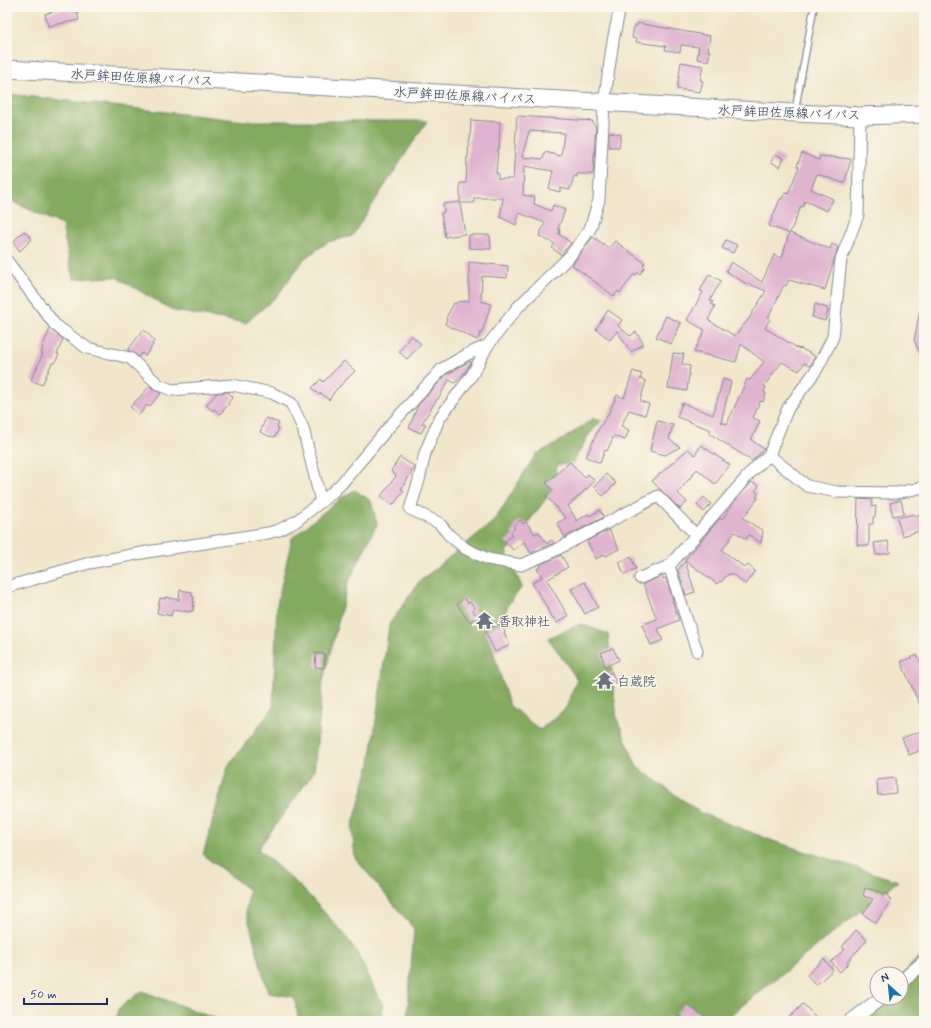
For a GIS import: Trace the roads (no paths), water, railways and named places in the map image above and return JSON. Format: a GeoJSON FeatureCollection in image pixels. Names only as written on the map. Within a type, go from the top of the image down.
{"type":"FeatureCollection","features":[{"type":"Feature","properties":{"kind":"main road","name":"水戸鉾田佐原線バイパス"},"geometry":{"type":"LineString","coordinates":[[7,69],[795,113],[860,116],[924,114]]}},
{"type":"Feature","properties":{"kind":"street"},"geometry":{"type":"LineString","coordinates":[[620,7],[613,41],[604,103],[599,200],[590,229],[570,256],[518,307],[488,345],[472,375],[439,419],[425,454],[410,509],[439,523],[466,549],[488,559],[521,565],[550,553],[658,496],[696,536]]}},
{"type":"Feature","properties":{"kind":"street"},"geometry":{"type":"LineString","coordinates":[[640,578],[668,566],[752,471],[769,455],[788,408],[816,369],[833,337],[841,258],[858,215],[860,116]]}},
{"type":"Feature","properties":{"kind":"street"},"geometry":{"type":"LineString","coordinates":[[7,261],[55,325],[87,348],[130,358],[159,385],[172,390],[232,385],[272,393],[291,403],[303,428],[321,502]]}},
{"type":"Feature","properties":{"kind":"street"},"geometry":{"type":"LineString","coordinates":[[7,587],[89,563],[279,530],[295,522],[341,484],[388,427],[442,369],[468,354],[488,345]]}},
{"type":"Feature","properties":{"kind":"street"},"geometry":{"type":"LineString","coordinates":[[769,455],[807,486],[836,492],[897,493],[924,487]]}},
{"type":"Feature","properties":{"kind":"street"},"geometry":{"type":"LineString","coordinates":[[668,566],[696,651]]}},
{"type":"Feature","properties":{"kind":"street"},"geometry":{"type":"LineString","coordinates":[[909,975],[924,962]]}},
{"type":"Feature","properties":{"kind":"street"},"geometry":{"type":"LineString","coordinates":[[851,1021],[871,1006]]}},
{"type":"Feature","properties":{"kind":"lane"},"geometry":{"type":"LineString","coordinates":[[795,113],[814,7]]}},
{"type":"Feature","properties":{"kind":"place","name":"香取神社"},"geometry":{"type":"Point","coordinates":[485,621]}},
{"type":"Feature","properties":{"kind":"place","name":"白蔵院"},"geometry":{"type":"Point","coordinates":[604,681]}}]}
